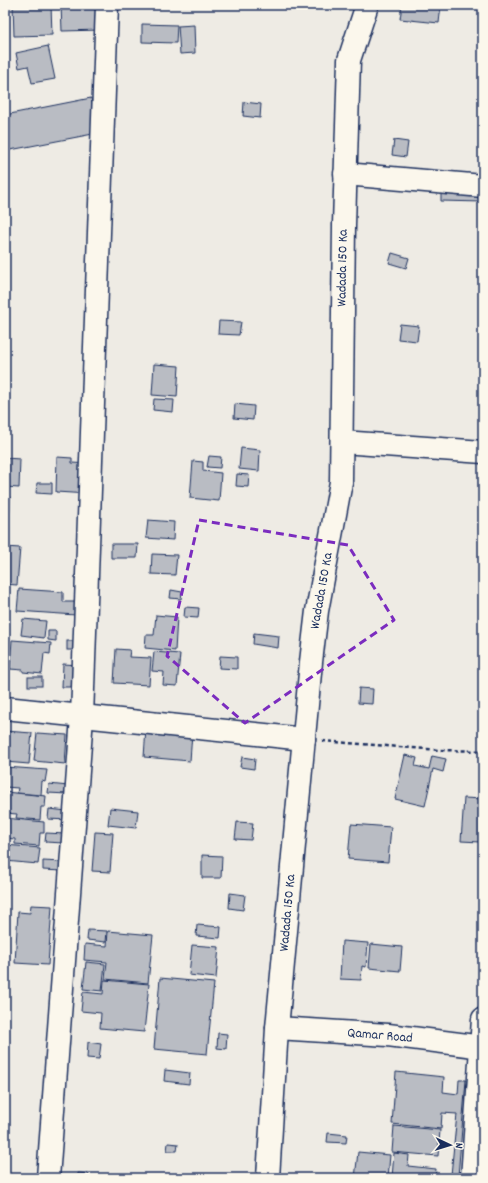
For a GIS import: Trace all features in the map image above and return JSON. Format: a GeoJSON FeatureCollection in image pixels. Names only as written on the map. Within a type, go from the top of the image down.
{"type":"FeatureCollection","features":[{"type":"Feature","properties":{"kind":"street"},"geometry":{"type":"LineString","coordinates":[[48,1178],[82,717],[107,5]]}},
{"type":"Feature","properties":{"kind":"street","name":"Wadada 150 Ka"},"geometry":{"type":"LineString","coordinates":[[268,1178],[277,1028],[317,611],[341,482],[345,174],[349,60],[366,5]]}},
{"type":"Feature","properties":{"kind":"street"},"geometry":{"type":"LineString","coordinates":[[345,174],[483,186]]}},
{"type":"Feature","properties":{"kind":"street"},"geometry":{"type":"LineString","coordinates":[[342,442],[483,452]]}},
{"type":"Feature","properties":{"kind":"street"},"geometry":{"type":"LineString","coordinates":[[5,708],[304,739]]}},
{"type":"Feature","properties":{"kind":"street"},"geometry":{"type":"LineString","coordinates":[[472,1178],[483,1020]]}},
{"type":"Feature","properties":{"kind":"street","name":"Qamar Road"},"geometry":{"type":"LineString","coordinates":[[277,1028],[388,1035],[482,1047]]}},
{"type":"Feature","properties":{"kind":"path"},"geometry":{"type":"LineString","coordinates":[[304,739],[439,750],[483,751]]}},
{"type":"Feature","properties":{"kind":"highlighted area"},"geometry":{"type":"Polygon","coordinates":[[[199,520],[348,545],[394,620],[245,723],[167,656],[199,520]]]}},
{"type":"Feature","properties":{"kind":"building"},"geometry":{"type":"Polygon","coordinates":[[[5,5],[8,5],[8,51],[5,51],[5,5]]]}},
{"type":"Feature","properties":{"kind":"building"},"geometry":{"type":"Polygon","coordinates":[[[13,5],[51,5],[52,35],[14,36],[13,5]]]}},
{"type":"Feature","properties":{"kind":"building"},"geometry":{"type":"Polygon","coordinates":[[[61,5],[100,5],[100,30],[62,31],[61,5]]]}},
{"type":"Feature","properties":{"kind":"building"},"geometry":{"type":"Polygon","coordinates":[[[402,5],[441,5],[439,23],[400,19],[402,5]]]}},
{"type":"Feature","properties":{"kind":"building"},"geometry":{"type":"Polygon","coordinates":[[[142,24],[177,25],[176,43],[142,42],[142,24]]]}},
{"type":"Feature","properties":{"kind":"building"},"geometry":{"type":"Polygon","coordinates":[[[194,25],[195,53],[180,54],[178,26],[194,25]]]}},
{"type":"Feature","properties":{"kind":"building"},"geometry":{"type":"Polygon","coordinates":[[[48,46],[55,79],[32,83],[28,66],[19,68],[16,53],[48,46]]]}},
{"type":"Feature","properties":{"kind":"building"},"geometry":{"type":"Polygon","coordinates":[[[91,98],[98,133],[5,151],[5,115],[91,98]]]}},
{"type":"Feature","properties":{"kind":"building"},"geometry":{"type":"Polygon","coordinates":[[[244,102],[261,104],[260,118],[243,116],[244,102]]]}},
{"type":"Feature","properties":{"kind":"building"},"geometry":{"type":"Polygon","coordinates":[[[394,140],[408,142],[406,157],[392,155],[394,140]]]}},
{"type":"Feature","properties":{"kind":"building"},"geometry":{"type":"Polygon","coordinates":[[[441,186],[483,188],[483,202],[441,201],[441,186]]]}},
{"type":"Feature","properties":{"kind":"building"},"geometry":{"type":"Polygon","coordinates":[[[392,253],[409,258],[406,268],[389,263],[392,253]]]}},
{"type":"Feature","properties":{"kind":"building"},"geometry":{"type":"Polygon","coordinates":[[[219,321],[241,322],[239,335],[218,334],[219,321]]]}},
{"type":"Feature","properties":{"kind":"building"},"geometry":{"type":"Polygon","coordinates":[[[400,324],[419,326],[417,341],[398,339],[400,324]]]}},
{"type":"Feature","properties":{"kind":"building"},"geometry":{"type":"Polygon","coordinates":[[[154,364],[179,366],[177,397],[152,395],[154,364]]]}},
{"type":"Feature","properties":{"kind":"building"},"geometry":{"type":"Polygon","coordinates":[[[154,399],[174,400],[173,412],[153,410],[154,399]]]}},
{"type":"Feature","properties":{"kind":"building"},"geometry":{"type":"Polygon","coordinates":[[[235,404],[254,406],[253,420],[234,418],[235,404]]]}},
{"type":"Feature","properties":{"kind":"building"},"geometry":{"type":"Polygon","coordinates":[[[241,448],[260,450],[259,471],[239,469],[241,448]]]}},
{"type":"Feature","properties":{"kind":"building"},"geometry":{"type":"Polygon","coordinates":[[[209,456],[221,457],[220,468],[207,467],[209,456]]]}},
{"type":"Feature","properties":{"kind":"building"},"geometry":{"type":"Polygon","coordinates":[[[57,457],[72,458],[72,463],[89,464],[88,494],[56,492],[57,457]]]}},
{"type":"Feature","properties":{"kind":"building"},"geometry":{"type":"Polygon","coordinates":[[[5,458],[20,459],[19,488],[5,487],[5,458]]]}},
{"type":"Feature","properties":{"kind":"building"},"geometry":{"type":"Polygon","coordinates":[[[193,461],[203,462],[203,471],[221,473],[219,501],[190,498],[193,461]]]}},
{"type":"Feature","properties":{"kind":"building"},"geometry":{"type":"Polygon","coordinates":[[[237,474],[249,475],[248,487],[236,486],[237,474]]]}},
{"type":"Feature","properties":{"kind":"building"},"geometry":{"type":"Polygon","coordinates":[[[37,483],[52,483],[52,494],[36,493],[37,483]]]}},
{"type":"Feature","properties":{"kind":"building"},"geometry":{"type":"Polygon","coordinates":[[[5,497],[10,497],[9,532],[5,532],[5,497]]]}},
{"type":"Feature","properties":{"kind":"building"},"geometry":{"type":"Polygon","coordinates":[[[148,520],[174,522],[173,540],[146,538],[148,520]]]}},
{"type":"Feature","properties":{"kind":"building"},"geometry":{"type":"Polygon","coordinates":[[[111,544],[138,544],[137,558],[111,558],[111,544]]]}},
{"type":"Feature","properties":{"kind":"building"},"geometry":{"type":"Polygon","coordinates":[[[5,547],[20,548],[17,585],[5,584],[5,547]]]}},
{"type":"Feature","properties":{"kind":"building"},"geometry":{"type":"Polygon","coordinates":[[[152,554],[177,555],[175,575],[151,574],[152,554]]]}},
{"type":"Feature","properties":{"kind":"building"},"geometry":{"type":"Polygon","coordinates":[[[19,589],[63,592],[63,602],[77,602],[76,615],[17,611],[19,589]]]}},
{"type":"Feature","properties":{"kind":"building"},"geometry":{"type":"Polygon","coordinates":[[[171,590],[182,592],[181,599],[170,598],[171,590]]]}},
{"type":"Feature","properties":{"kind":"building"},"geometry":{"type":"Polygon","coordinates":[[[185,607],[199,608],[198,618],[184,617],[185,607]]]}},
{"type":"Feature","properties":{"kind":"building"},"geometry":{"type":"Polygon","coordinates":[[[156,615],[177,617],[175,651],[145,648],[146,635],[154,635],[156,615]]]}},
{"type":"Feature","properties":{"kind":"building"},"geometry":{"type":"Polygon","coordinates":[[[23,619],[46,621],[44,638],[21,635],[23,619]]]}},
{"type":"Feature","properties":{"kind":"building"},"geometry":{"type":"Polygon","coordinates":[[[48,631],[56,631],[56,641],[48,640],[48,631]]]}},
{"type":"Feature","properties":{"kind":"building"},"geometry":{"type":"Polygon","coordinates":[[[254,633],[279,636],[278,648],[253,644],[254,633]]]}},
{"type":"Feature","properties":{"kind":"building"},"geometry":{"type":"Polygon","coordinates":[[[12,640],[51,643],[50,654],[44,653],[42,674],[10,669],[12,640]]]}},
{"type":"Feature","properties":{"kind":"building"},"geometry":{"type":"Polygon","coordinates":[[[67,641],[77,641],[77,650],[67,650],[67,641]]]}},
{"type":"Feature","properties":{"kind":"building"},"geometry":{"type":"Polygon","coordinates":[[[116,649],[130,650],[129,657],[151,658],[149,685],[114,683],[116,649]]]}},
{"type":"Feature","properties":{"kind":"building"},"geometry":{"type":"Polygon","coordinates":[[[154,652],[180,654],[177,686],[163,685],[164,672],[152,671],[154,652]]]}},
{"type":"Feature","properties":{"kind":"building"},"geometry":{"type":"Polygon","coordinates":[[[220,656],[237,657],[237,669],[219,668],[220,656]]]}},
{"type":"Feature","properties":{"kind":"building"},"geometry":{"type":"Polygon","coordinates":[[[63,664],[80,665],[79,687],[62,687],[63,664]]]}},
{"type":"Feature","properties":{"kind":"building"},"geometry":{"type":"Polygon","coordinates":[[[28,677],[42,677],[42,686],[28,686],[28,677]]]}},
{"type":"Feature","properties":{"kind":"building"},"geometry":{"type":"Polygon","coordinates":[[[359,688],[373,689],[372,704],[358,703],[359,688]]]}},
{"type":"Feature","properties":{"kind":"building"},"geometry":{"type":"Polygon","coordinates":[[[146,729],[192,733],[190,761],[144,757],[146,729]]]}},
{"type":"Feature","properties":{"kind":"building"},"geometry":{"type":"Polygon","coordinates":[[[5,731],[32,733],[29,764],[5,762],[5,731]]]}},
{"type":"Feature","properties":{"kind":"building"},"geometry":{"type":"Polygon","coordinates":[[[37,733],[67,735],[65,764],[34,761],[37,733]]]}},
{"type":"Feature","properties":{"kind":"building"},"geometry":{"type":"Polygon","coordinates":[[[405,755],[417,758],[415,766],[429,769],[432,756],[446,759],[443,772],[433,769],[425,806],[395,799],[405,755]]]}},
{"type":"Feature","properties":{"kind":"building"},"geometry":{"type":"Polygon","coordinates":[[[242,757],[255,759],[254,769],[240,767],[242,757]]]}},
{"type":"Feature","properties":{"kind":"building"},"geometry":{"type":"Polygon","coordinates":[[[5,767],[47,770],[45,782],[42,781],[41,795],[17,793],[18,788],[5,787],[5,767]]]}},
{"type":"Feature","properties":{"kind":"building"},"geometry":{"type":"Polygon","coordinates":[[[49,784],[68,786],[67,794],[48,793],[49,784]]]}},
{"type":"Feature","properties":{"kind":"building"},"geometry":{"type":"Polygon","coordinates":[[[5,792],[46,796],[45,807],[41,807],[40,820],[16,818],[17,814],[5,813],[5,792]]]}},
{"type":"Feature","properties":{"kind":"building"},"geometry":{"type":"Polygon","coordinates":[[[464,798],[483,799],[480,842],[461,841],[464,798]]]}},
{"type":"Feature","properties":{"kind":"building"},"geometry":{"type":"Polygon","coordinates":[[[110,808],[138,811],[136,828],[108,825],[110,808]]]}},
{"type":"Feature","properties":{"kind":"building"},"geometry":{"type":"Polygon","coordinates":[[[49,809],[67,811],[67,820],[48,819],[49,809]]]}},
{"type":"Feature","properties":{"kind":"building"},"geometry":{"type":"Polygon","coordinates":[[[5,818],[44,822],[44,833],[40,833],[39,846],[15,844],[15,839],[5,838],[5,818]]]}},
{"type":"Feature","properties":{"kind":"building"},"geometry":{"type":"Polygon","coordinates":[[[237,822],[253,823],[251,840],[235,839],[237,822]]]}},
{"type":"Feature","properties":{"kind":"building"},"geometry":{"type":"Polygon","coordinates":[[[351,824],[391,827],[388,862],[348,859],[351,824]]]}},
{"type":"Feature","properties":{"kind":"building"},"geometry":{"type":"Polygon","coordinates":[[[95,832],[113,833],[110,872],[92,871],[95,832]]]}},
{"type":"Feature","properties":{"kind":"building"},"geometry":{"type":"Polygon","coordinates":[[[46,833],[65,834],[64,843],[45,842],[46,833]]]}},
{"type":"Feature","properties":{"kind":"building"},"geometry":{"type":"Polygon","coordinates":[[[5,845],[40,848],[38,864],[5,861],[5,845]]]}},
{"type":"Feature","properties":{"kind":"building"},"geometry":{"type":"Polygon","coordinates":[[[202,855],[222,856],[221,878],[202,878],[202,855]]]}},
{"type":"Feature","properties":{"kind":"building"},"geometry":{"type":"Polygon","coordinates":[[[43,861],[62,862],[62,871],[43,870],[43,861]]]}},
{"type":"Feature","properties":{"kind":"building"},"geometry":{"type":"Polygon","coordinates":[[[230,893],[245,895],[243,910],[229,908],[230,893]]]}},
{"type":"Feature","properties":{"kind":"building"},"geometry":{"type":"Polygon","coordinates":[[[31,905],[52,906],[48,965],[15,963],[18,912],[30,913],[31,905]]]}},
{"type":"Feature","properties":{"kind":"building"},"geometry":{"type":"Polygon","coordinates":[[[197,925],[221,927],[220,938],[196,936],[197,925]]]}},
{"type":"Feature","properties":{"kind":"building"},"geometry":{"type":"Polygon","coordinates":[[[88,930],[107,931],[106,942],[87,940],[88,930]]]}},
{"type":"Feature","properties":{"kind":"building"},"geometry":{"type":"Polygon","coordinates":[[[108,931],[153,935],[148,983],[105,979],[107,962],[84,960],[85,944],[107,946],[108,931]]]}},
{"type":"Feature","properties":{"kind":"building"},"geometry":{"type":"Polygon","coordinates":[[[342,941],[368,943],[366,967],[362,966],[361,980],[340,979],[342,941]]]}},
{"type":"Feature","properties":{"kind":"building"},"geometry":{"type":"Polygon","coordinates":[[[371,944],[402,947],[400,971],[369,968],[371,944]]]}},
{"type":"Feature","properties":{"kind":"building"},"geometry":{"type":"Polygon","coordinates":[[[192,945],[219,947],[216,978],[189,975],[192,945]]]}},
{"type":"Feature","properties":{"kind":"building"},"geometry":{"type":"Polygon","coordinates":[[[86,962],[105,964],[102,991],[83,989],[86,962]]]}},
{"type":"Feature","properties":{"kind":"building"},"geometry":{"type":"Polygon","coordinates":[[[160,978],[214,983],[207,1054],[154,1049],[160,978]]]}},
{"type":"Feature","properties":{"kind":"building"},"geometry":{"type":"Polygon","coordinates":[[[104,980],[149,984],[144,1032],[100,1028],[101,1013],[81,1011],[83,992],[103,994],[104,980]]]}},
{"type":"Feature","properties":{"kind":"building"},"geometry":{"type":"Polygon","coordinates":[[[218,1033],[227,1034],[226,1049],[217,1048],[218,1033]]]}},
{"type":"Feature","properties":{"kind":"building"},"geometry":{"type":"Polygon","coordinates":[[[88,1042],[101,1044],[99,1059],[87,1058],[88,1042]]]}},
{"type":"Feature","properties":{"kind":"building"},"geometry":{"type":"Polygon","coordinates":[[[165,1070],[190,1073],[189,1084],[164,1081],[165,1070]]]}},
{"type":"Feature","properties":{"kind":"building"},"geometry":{"type":"Polygon","coordinates":[[[396,1072],[444,1077],[443,1092],[458,1094],[459,1080],[466,1080],[458,1176],[451,1175],[457,1114],[442,1113],[441,1129],[392,1124],[396,1072]]]}},
{"type":"Feature","properties":{"kind":"building"},"geometry":{"type":"Polygon","coordinates":[[[394,1126],[440,1130],[438,1156],[392,1152],[394,1126]]]}},
{"type":"Feature","properties":{"kind":"building"},"geometry":{"type":"Polygon","coordinates":[[[328,1133],[347,1135],[346,1143],[327,1142],[328,1133]]]}},
{"type":"Feature","properties":{"kind":"building"},"geometry":{"type":"Polygon","coordinates":[[[168,1143],[178,1144],[177,1151],[167,1151],[168,1143]]]}},
{"type":"Feature","properties":{"kind":"building"},"geometry":{"type":"Polygon","coordinates":[[[358,1152],[390,1155],[388,1178],[355,1178],[358,1152]]]}},
{"type":"Feature","properties":{"kind":"building"},"geometry":{"type":"Polygon","coordinates":[[[394,1153],[409,1155],[408,1166],[436,1169],[435,1178],[392,1178],[394,1153]]]}},
{"type":"Feature","properties":{"kind":"building"},"geometry":{"type":"Polygon","coordinates":[[[78,1173],[89,1174],[88,1178],[78,1178],[78,1173]]]}}]}
